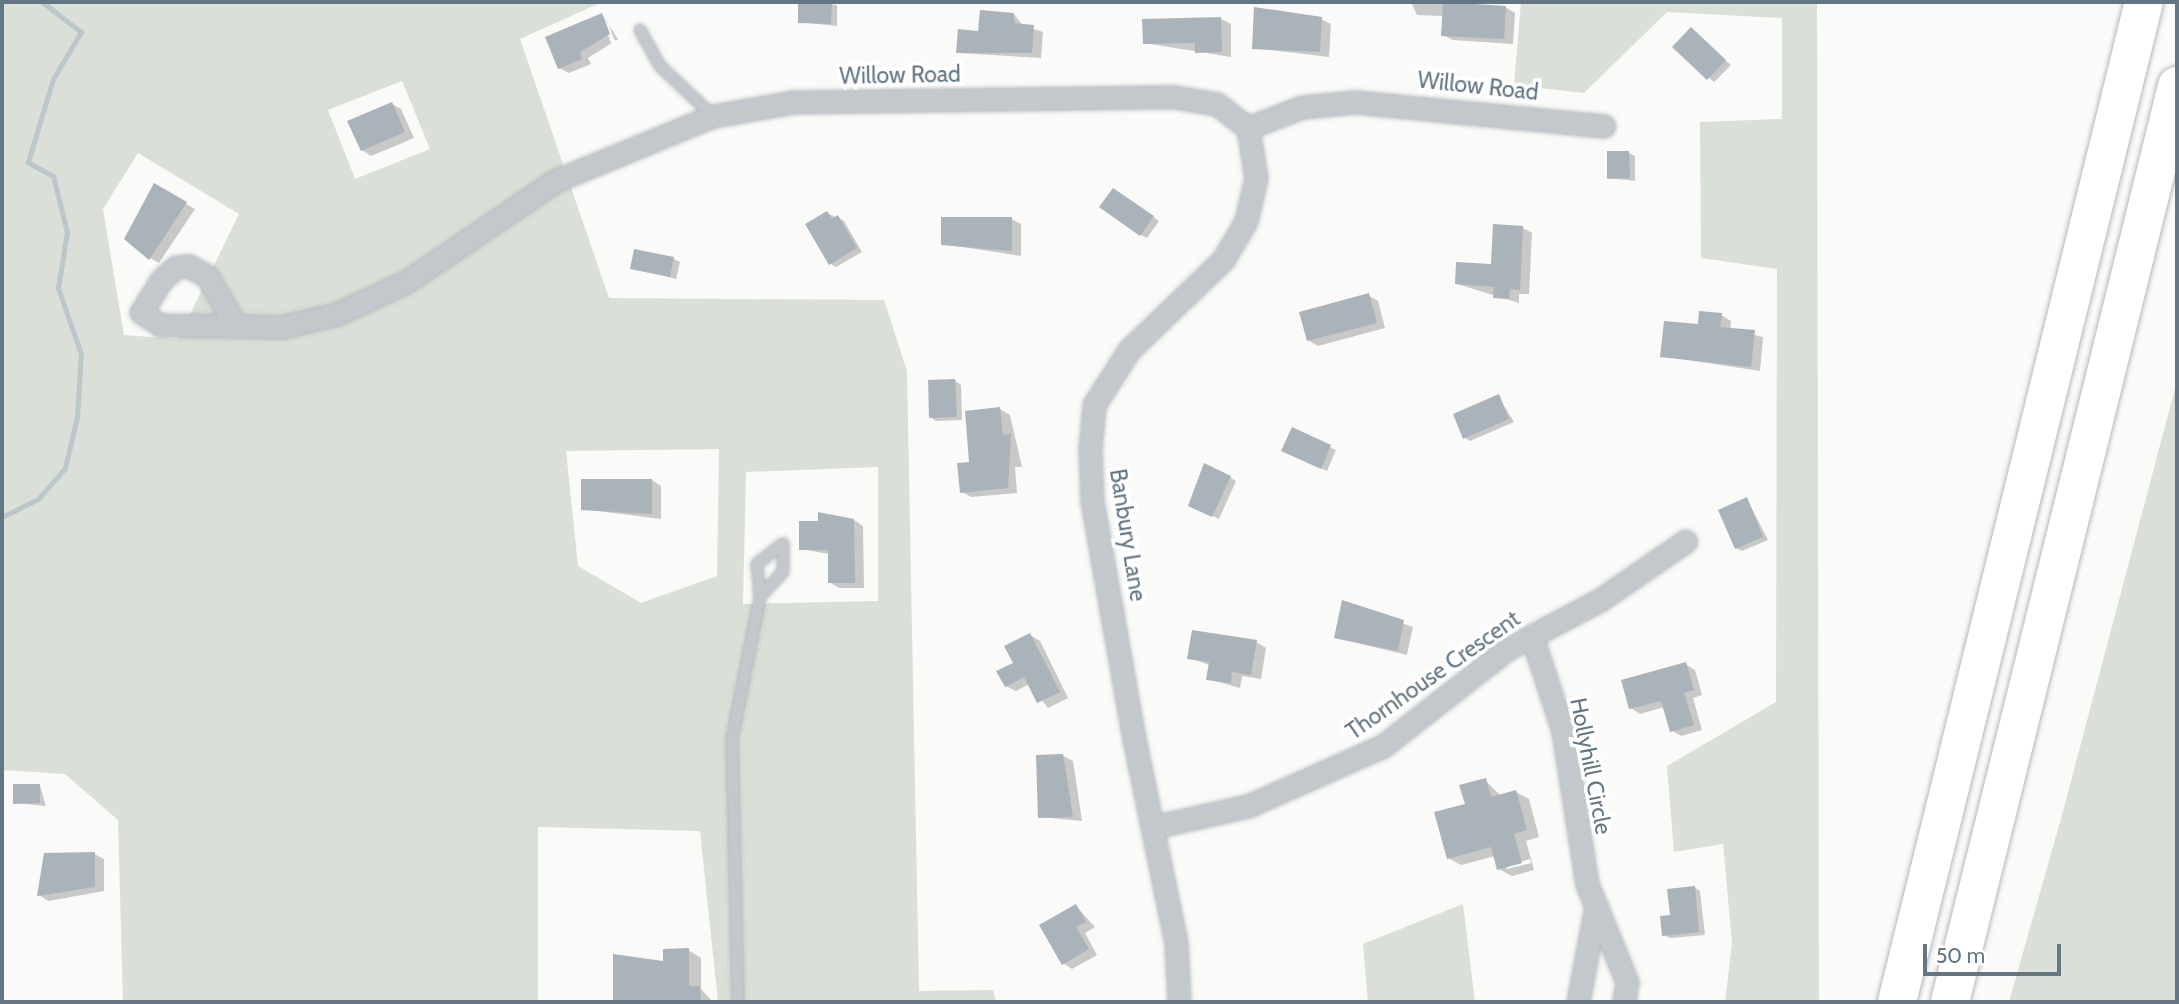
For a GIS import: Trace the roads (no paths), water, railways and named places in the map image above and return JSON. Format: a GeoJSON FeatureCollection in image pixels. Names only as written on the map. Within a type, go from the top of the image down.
{"type":"FeatureCollection","features":[{"type":"Feature","properties":{"kind":"highway"},"geometry":{"type":"LineString","coordinates":[[1898,1002],[2144,2]]}},
{"type":"Feature","properties":{"kind":"highway"},"geometry":{"type":"LineString","coordinates":[[1951,1002],[2177,86]]}},
{"type":"Feature","properties":{"kind":"street","name":"Willow Road"},"geometry":{"type":"LineString","coordinates":[[236,326],[282,327],[337,314],[407,282],[555,181],[713,116],[793,102],[1174,97],[1217,104],[1248,128],[1302,107],[1355,102],[1604,126]]}},
{"type":"Feature","properties":{"kind":"street","name":"Banbury Lane"},"geometry":{"type":"LineString","coordinates":[[1179,1002],[1176,943],[1092,501],[1094,405],[1129,350],[1223,260],[1246,221],[1256,178],[1248,128]]}},
{"type":"Feature","properties":{"kind":"street","name":"Thornhouse Crescent"},"geometry":{"type":"LineString","coordinates":[[1153,827],[1248,806],[1362,757],[1532,637],[1686,541]]}},
{"type":"Feature","properties":{"kind":"street","name":"Hollyhill Circle"},"geometry":{"type":"LineString","coordinates":[[1532,637],[1563,731],[1596,906],[1627,982],[1624,1002]]}},
{"type":"Feature","properties":{"kind":"street","name":"Hollyhill Circle"},"geometry":{"type":"LineString","coordinates":[[1578,1002],[1596,906]]}},
{"type":"Feature","properties":{"kind":"lane"},"geometry":{"type":"LineString","coordinates":[[640,30],[660,66],[713,116]]}},
{"type":"Feature","properties":{"kind":"lane"},"geometry":{"type":"LineString","coordinates":[[738,1002],[730,773],[760,597],[757,564],[783,544],[783,572],[760,597]]}},
{"type":"Feature","properties":{"kind":"waterway"},"geometry":{"type":"LineString","coordinates":[[2,517],[38,499],[65,468],[77,417],[81,354],[58,288],[67,232],[53,176],[28,162],[53,79],[81,32],[42,2]]}}]}
